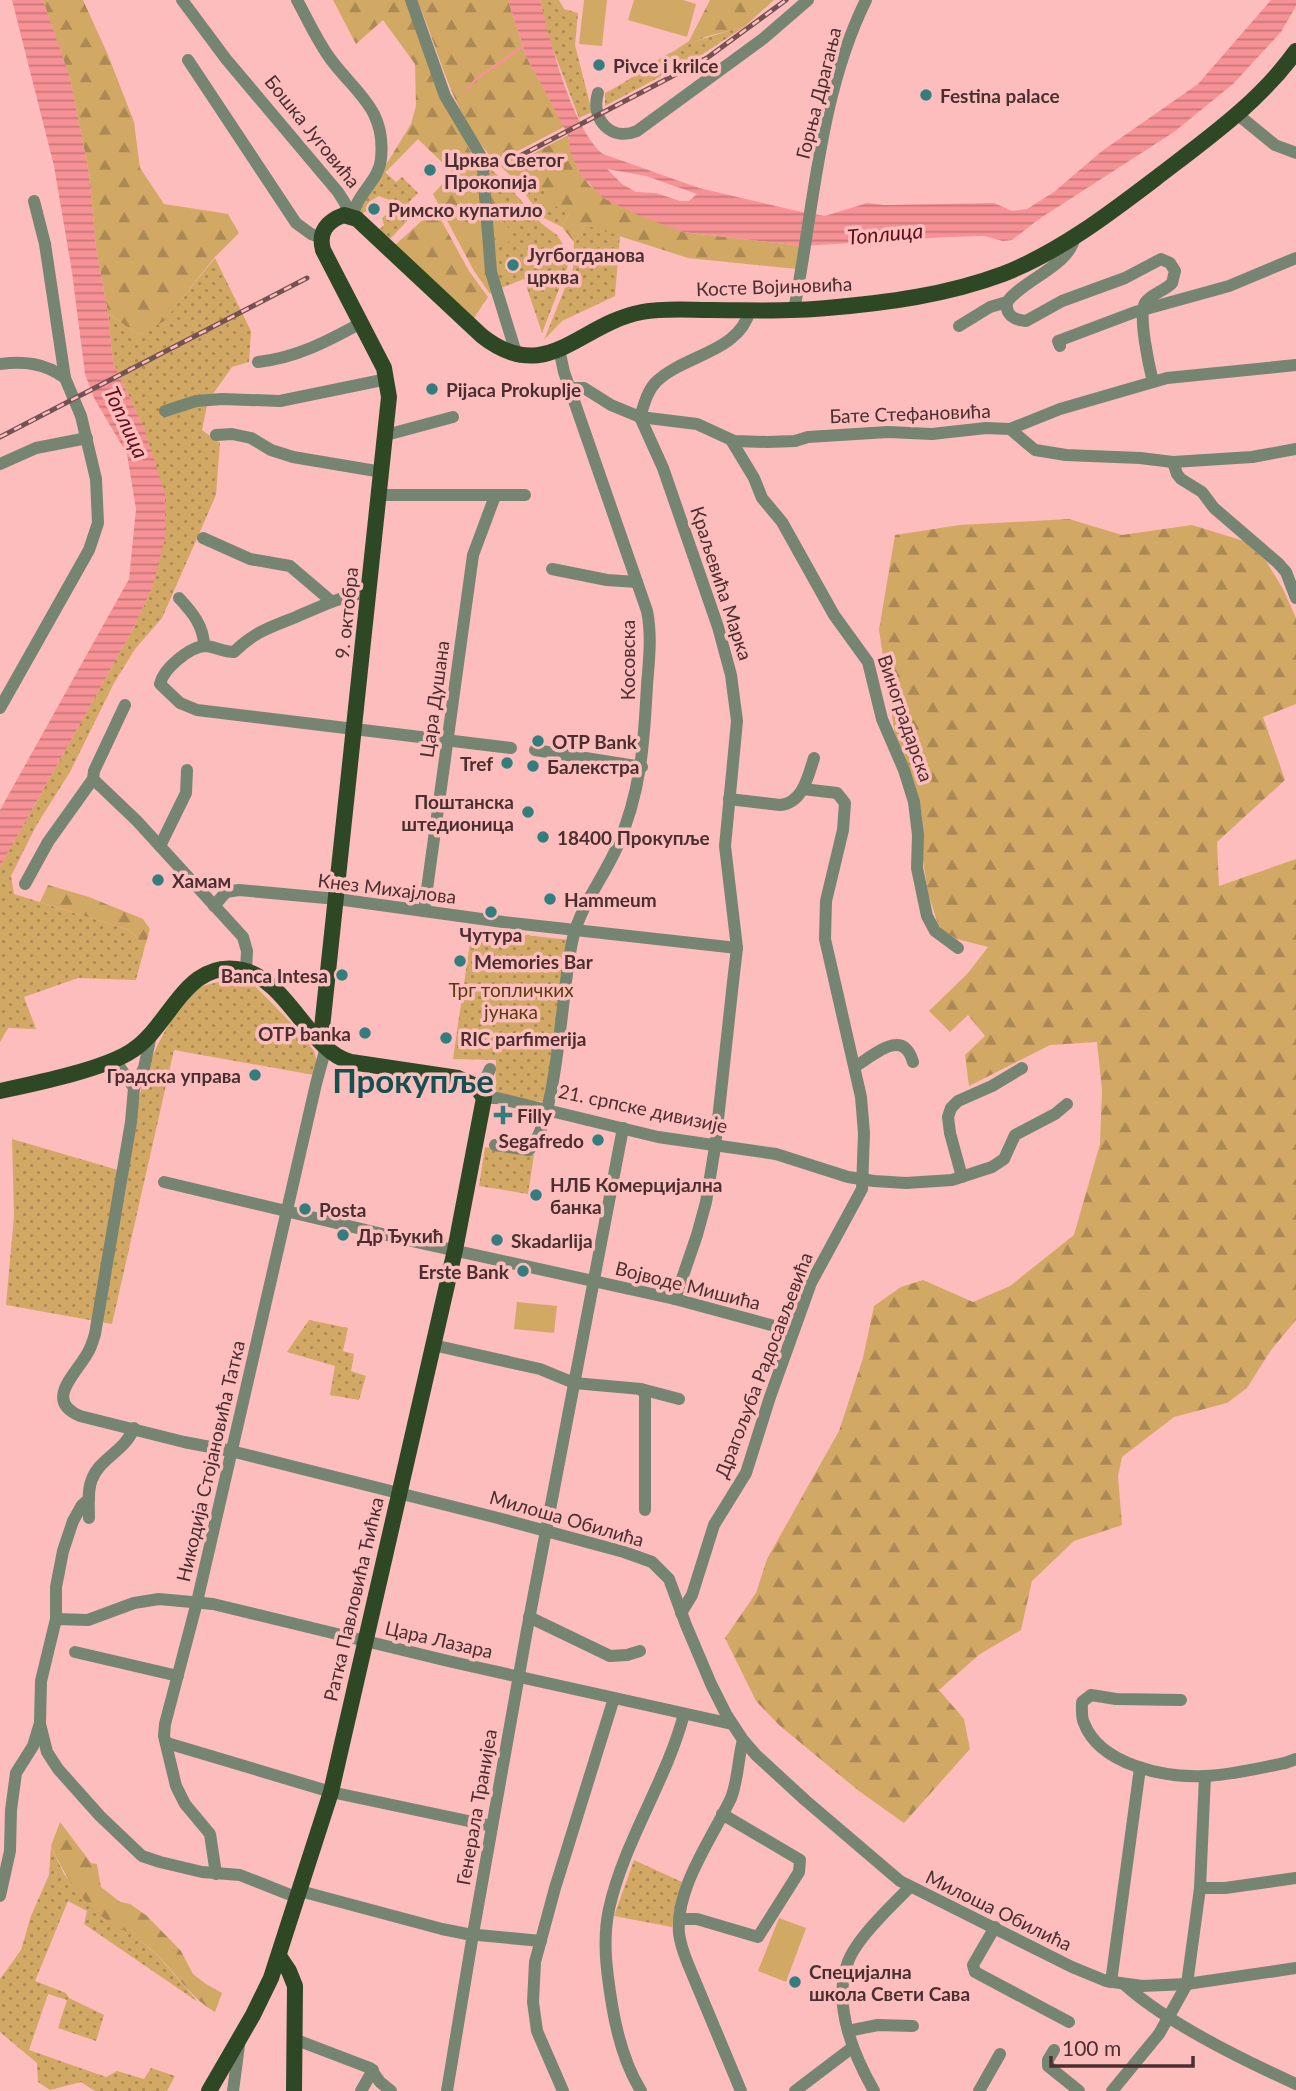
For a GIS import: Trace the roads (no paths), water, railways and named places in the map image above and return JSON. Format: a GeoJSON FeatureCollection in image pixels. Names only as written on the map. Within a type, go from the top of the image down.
{"type":"FeatureCollection","features":[{"type":"Feature","properties":{"kind":"main road","name":"Косте Војиновића"},"geometry":{"type":"LineString","coordinates":[[517,356],[535,356],[559,349],[612,322],[640,312],[668,309],[794,310],[882,302],[969,285],[1029,262],[1075,235],[1127,199],[1237,114],[1268,84],[1296,51]]}},
{"type":"Feature","properties":{"kind":"main road"},"geometry":{"type":"LineString","coordinates":[[320,237],[331,221],[351,216]]}},
{"type":"Feature","properties":{"kind":"main road","name":"Бошка Југовића"},"geometry":{"type":"LineString","coordinates":[[351,216],[477,332],[498,348],[517,356]]}},
{"type":"Feature","properties":{"kind":"main road","name":"9. октобра"},"geometry":{"type":"LineString","coordinates":[[320,237],[323,250],[381,361],[389,397],[325,998],[322,1033],[326,1047]]}},
{"type":"Feature","properties":{"kind":"main road"},"geometry":{"type":"LineString","coordinates":[[4,1090],[115,1060],[136,1049],[151,1035],[183,991],[195,980],[215,970],[246,971],[264,980],[326,1047]]}},
{"type":"Feature","properties":{"kind":"main road"},"geometry":{"type":"LineString","coordinates":[[290,1007],[310,1012],[325,998]]}},
{"type":"Feature","properties":{"kind":"main road","name":"21. српске дивизије"},"geometry":{"type":"LineString","coordinates":[[326,1047],[342,1060],[458,1078],[481,1093]]}},
{"type":"Feature","properties":{"kind":"main road","name":"Ратка Павловића Ћићка"},"geometry":{"type":"LineString","coordinates":[[209,2091],[262,1996],[279,1956],[331,1792],[454,1251],[481,1093]]}},
{"type":"Feature","properties":{"kind":"main road"},"geometry":{"type":"LineString","coordinates":[[279,1956],[295,1986],[294,2091]]}},
{"type":"Feature","properties":{"kind":"street","name":"Бошка Југовића"},"geometry":{"type":"LineString","coordinates":[[182,0],[226,59],[338,192],[351,216]]}},
{"type":"Feature","properties":{"kind":"street"},"geometry":{"type":"LineString","coordinates":[[297,0],[331,60],[365,98],[376,117],[381,146],[380,164],[351,216]]}},
{"type":"Feature","properties":{"kind":"street"},"geometry":{"type":"LineString","coordinates":[[411,0],[445,96],[482,158],[491,272],[517,356]]}},
{"type":"Feature","properties":{"kind":"street"},"geometry":{"type":"LineString","coordinates":[[598,93],[596,110],[604,126],[620,135],[638,131],[764,38],[808,0]]}},
{"type":"Feature","properties":{"kind":"street","name":"Горња Драгања"},"geometry":{"type":"LineString","coordinates":[[794,310],[823,139],[848,44],[866,0]]}},
{"type":"Feature","properties":{"kind":"street"},"geometry":{"type":"LineString","coordinates":[[188,60],[296,223],[320,237]]}},
{"type":"Feature","properties":{"kind":"street"},"geometry":{"type":"LineString","coordinates":[[1237,114],[1275,145],[1296,153]]}},
{"type":"Feature","properties":{"kind":"street"},"geometry":{"type":"LineString","coordinates":[[0,708],[93,540],[98,523],[97,494],[87,438],[65,378],[45,244],[34,201]]}},
{"type":"Feature","properties":{"kind":"street"},"geometry":{"type":"LineString","coordinates":[[959,326],[990,307],[1007,302],[1015,292],[1070,250],[1075,235]]}},
{"type":"Feature","properties":{"kind":"street"},"geometry":{"type":"LineString","coordinates":[[1060,346],[1058,341],[1143,309],[1229,286],[1296,258]]}},
{"type":"Feature","properties":{"kind":"street"},"geometry":{"type":"LineString","coordinates":[[1007,302],[1010,315],[1026,321],[1062,301],[1125,278],[1161,259],[1170,262],[1175,271],[1172,283],[1147,300],[1143,309],[1145,344],[1153,382]]}},
{"type":"Feature","properties":{"kind":"street"},"geometry":{"type":"LineString","coordinates":[[639,417],[656,382],[681,365],[727,342],[740,331],[750,310]]}},
{"type":"Feature","properties":{"kind":"street"},"geometry":{"type":"LineString","coordinates":[[258,362],[299,354],[322,345],[361,323]]}},
{"type":"Feature","properties":{"kind":"street","name":"Косовска"},"geometry":{"type":"LineString","coordinates":[[559,349],[564,372],[638,582],[647,611],[650,635],[642,767],[635,801],[622,835],[576,929]]}},
{"type":"Feature","properties":{"kind":"street"},"geometry":{"type":"LineString","coordinates":[[0,364],[41,366],[65,378]]}},
{"type":"Feature","properties":{"kind":"street","name":"Бате Стефановића"},"geometry":{"type":"LineString","coordinates":[[570,388],[584,388],[611,405],[639,417],[697,424],[731,440],[787,442],[808,437],[888,432],[932,434],[986,428],[1010,429],[1060,409],[1167,378],[1296,365]]}},
{"type":"Feature","properties":{"kind":"street"},"geometry":{"type":"LineString","coordinates":[[165,411],[196,401],[280,401],[387,379]]}},
{"type":"Feature","properties":{"kind":"street"},"geometry":{"type":"LineString","coordinates":[[386,435],[453,417]]}},
{"type":"Feature","properties":{"kind":"street","name":"Краљевића Марка"},"geometry":{"type":"LineString","coordinates":[[639,417],[663,468],[715,616],[731,675],[737,711],[725,856],[737,948],[715,1147],[702,1219],[675,1299]]}},
{"type":"Feature","properties":{"kind":"street"},"geometry":{"type":"LineString","coordinates":[[1010,429],[1035,450],[1043,453],[1173,462],[1252,457],[1296,449]]}},
{"type":"Feature","properties":{"kind":"street"},"geometry":{"type":"LineString","coordinates":[[216,435],[232,434],[251,438],[271,450],[293,457],[382,472]]}},
{"type":"Feature","properties":{"kind":"street"},"geometry":{"type":"LineString","coordinates":[[0,464],[36,448],[87,438]]}},
{"type":"Feature","properties":{"kind":"street","name":"Виноградарска"},"geometry":{"type":"LineString","coordinates":[[731,440],[754,478],[762,498],[782,522],[834,615],[868,662],[882,719],[914,802],[918,835],[917,868],[927,916],[935,931],[958,948]]}},
{"type":"Feature","properties":{"kind":"street"},"geometry":{"type":"LineString","coordinates":[[1173,462],[1181,479],[1202,492],[1214,508],[1291,573],[1296,598]]}},
{"type":"Feature","properties":{"kind":"street"},"geometry":{"type":"LineString","coordinates":[[380,495],[525,495]]}},
{"type":"Feature","properties":{"kind":"street","name":"Цара Душана"},"geometry":{"type":"LineString","coordinates":[[424,911],[474,548],[495,496]]}},
{"type":"Feature","properties":{"kind":"street"},"geometry":{"type":"LineString","coordinates":[[203,538],[250,559],[290,566],[331,601]]}},
{"type":"Feature","properties":{"kind":"street"},"geometry":{"type":"LineString","coordinates":[[552,569],[607,580],[638,582]]}},
{"type":"Feature","properties":{"kind":"street"},"geometry":{"type":"LineString","coordinates":[[369,593],[331,601],[256,633],[234,652],[204,646],[186,655],[161,680],[162,688],[176,701],[197,710],[511,748]]}},
{"type":"Feature","properties":{"kind":"street"},"geometry":{"type":"LineString","coordinates":[[179,598],[192,611],[204,635],[204,646]]}},
{"type":"Feature","properties":{"kind":"street"},"geometry":{"type":"LineString","coordinates":[[25,884],[48,842],[93,779],[94,771],[125,705]]}},
{"type":"Feature","properties":{"kind":"street"},"geometry":{"type":"LineString","coordinates":[[535,750],[642,767]]}},
{"type":"Feature","properties":{"kind":"street"},"geometry":{"type":"LineString","coordinates":[[729,799],[784,805],[791,802],[803,789],[814,758]]}},
{"type":"Feature","properties":{"kind":"street"},"geometry":{"type":"LineString","coordinates":[[160,846],[186,793],[187,771]]}},
{"type":"Feature","properties":{"kind":"street"},"geometry":{"type":"LineString","coordinates":[[93,779],[160,846],[246,943],[246,971]]}},
{"type":"Feature","properties":{"kind":"street","name":"Драгољуба Радосављевића"},"geometry":{"type":"LineString","coordinates":[[681,1613],[692,1595],[714,1525],[746,1473],[793,1331],[815,1274],[862,1189],[864,1121],[856,1066],[825,939],[826,901],[843,830],[845,803],[837,793],[803,789]]}},
{"type":"Feature","properties":{"kind":"street","name":"Кнез Михајлова"},"geometry":{"type":"LineString","coordinates":[[214,906],[226,892],[233,890],[337,899],[737,948]]}},
{"type":"Feature","properties":{"kind":"street"},"geometry":{"type":"LineString","coordinates":[[495,1145],[529,1150],[535,1142],[547,1110],[576,929]]}},
{"type":"Feature","properties":{"kind":"street"},"geometry":{"type":"LineString","coordinates":[[856,1066],[889,1045],[897,1043],[904,1031]]}},
{"type":"Feature","properties":{"kind":"street"},"geometry":{"type":"LineString","coordinates":[[115,1060],[134,1088],[144,1068],[151,1035]]}},
{"type":"Feature","properties":{"kind":"street"},"geometry":{"type":"LineString","coordinates":[[897,1043],[907,1051],[913,1062]]}},
{"type":"Feature","properties":{"kind":"street","name":"Никодија Стојановића Татка"},"geometry":{"type":"LineString","coordinates":[[216,1874],[210,1834],[183,1801],[173,1775],[165,1724],[197,1602],[326,1047]]}},
{"type":"Feature","properties":{"kind":"street"},"geometry":{"type":"LineString","coordinates":[[962,1177],[950,1133],[948,1117],[951,1108],[958,1101],[1022,1068]]}},
{"type":"Feature","properties":{"kind":"street"},"geometry":{"type":"LineString","coordinates":[[481,1093],[490,1069]]}},
{"type":"Feature","properties":{"kind":"street","name":"Милоша Обилића"},"geometry":{"type":"LineString","coordinates":[[134,1088],[131,1122],[95,1334],[90,1348],[67,1384],[62,1398],[67,1408],[75,1414],[184,1443],[231,1451],[399,1493],[547,1531],[652,1562],[669,1578],[711,1684],[743,1740],[755,1755],[818,1811],[886,1870],[910,1887],[1072,1967],[1111,1982],[1125,1985],[1187,1984],[1295,1970]]}},
{"type":"Feature","properties":{"kind":"street","name":"21. српске дивизије"},"geometry":{"type":"LineString","coordinates":[[481,1093],[658,1137],[776,1154],[838,1174],[874,1181],[926,1183],[962,1177],[1000,1163],[1015,1135],[1055,1114],[1067,1104]]}},
{"type":"Feature","properties":{"kind":"street","name":"Генерала Транијеа"},"geometry":{"type":"LineString","coordinates":[[447,2091],[529,1616],[623,1128]]}},
{"type":"Feature","properties":{"kind":"street","name":"Војводе Мишића"},"geometry":{"type":"LineString","coordinates":[[164,1182],[454,1251],[675,1299],[793,1331]]}},
{"type":"Feature","properties":{"kind":"street"},"geometry":{"type":"LineString","coordinates":[[433,1345],[540,1368],[574,1383],[641,1389],[679,1399]]}},
{"type":"Feature","properties":{"kind":"street"},"geometry":{"type":"LineString","coordinates":[[641,1389],[645,1394],[645,1510]]}},
{"type":"Feature","properties":{"kind":"street"},"geometry":{"type":"LineString","coordinates":[[89,1518],[91,1482],[95,1474],[124,1446],[134,1428]]}},
{"type":"Feature","properties":{"kind":"street"},"geometry":{"type":"LineString","coordinates":[[0,1896],[9,1861],[16,1773],[33,1746],[40,1723],[43,1671],[56,1619],[56,1587],[63,1552],[73,1521],[82,1504],[89,1499]]}},
{"type":"Feature","properties":{"kind":"street","name":"Цара Лазара"},"geometry":{"type":"LineString","coordinates":[[56,1619],[88,1620],[122,1607],[152,1600],[197,1602],[732,1724]]}},
{"type":"Feature","properties":{"kind":"street"},"geometry":{"type":"LineString","coordinates":[[529,1616],[610,1656],[640,1651]]}},
{"type":"Feature","properties":{"kind":"street"},"geometry":{"type":"LineString","coordinates":[[75,1652],[178,1676]]}},
{"type":"Feature","properties":{"kind":"street"},"geometry":{"type":"LineString","coordinates":[[1181,1700],[1116,1699],[1091,1695],[1082,1702],[1082,1721],[1091,1737],[1104,1750],[1132,1765],[1156,1772],[1205,1776],[1296,1759]]}},
{"type":"Feature","properties":{"kind":"street"},"geometry":{"type":"LineString","coordinates":[[563,2091],[540,2042],[535,2023],[534,1972],[555,1888],[614,1698]]}},
{"type":"Feature","properties":{"kind":"street"},"geometry":{"type":"LineString","coordinates":[[641,2091],[626,2060],[616,2026],[606,1959],[607,1922],[622,1870],[668,1764],[684,1714]]}},
{"type":"Feature","properties":{"kind":"street"},"geometry":{"type":"LineString","coordinates":[[40,1723],[47,1752],[53,1763],[91,1807],[138,1853],[160,1863],[247,1877],[299,1894],[426,1925],[472,1934],[541,1941]]}},
{"type":"Feature","properties":{"kind":"street"},"geometry":{"type":"LineString","coordinates":[[741,2091],[716,2038],[688,1964],[680,1937],[680,1919],[694,1869],[732,1796],[743,1740]]}},
{"type":"Feature","properties":{"kind":"street"},"geometry":{"type":"LineString","coordinates":[[167,1743],[331,1792],[492,1826]]}},
{"type":"Feature","properties":{"kind":"street"},"geometry":{"type":"LineString","coordinates":[[1111,1982],[1140,1768]]}},
{"type":"Feature","properties":{"kind":"street"},"geometry":{"type":"LineString","coordinates":[[1112,2091],[1159,2034],[1187,1984],[1200,1888],[1205,1776]]}},
{"type":"Feature","properties":{"kind":"street"},"geometry":{"type":"LineString","coordinates":[[680,1919],[697,1919],[758,1937],[799,1872],[800,1860],[722,1814]]}},
{"type":"Feature","properties":{"kind":"street"},"geometry":{"type":"LineString","coordinates":[[1200,1888],[1225,1888],[1296,1878]]}},
{"type":"Feature","properties":{"kind":"street"},"geometry":{"type":"LineString","coordinates":[[874,2091],[848,2031],[843,2003],[848,1961],[876,1924],[910,1887]]}},
{"type":"Feature","properties":{"kind":"street"},"geometry":{"type":"LineString","coordinates":[[995,1927],[973,1965],[975,1972],[1069,2022]]}},
{"type":"Feature","properties":{"kind":"street"},"geometry":{"type":"LineString","coordinates":[[1125,1985],[1169,2017],[1296,2084]]}},
{"type":"Feature","properties":{"kind":"street"},"geometry":{"type":"LineString","coordinates":[[848,2031],[878,2025],[912,2026]]}},
{"type":"Feature","properties":{"kind":"street"},"geometry":{"type":"LineString","coordinates":[[233,2091],[240,2038]]}},
{"type":"Feature","properties":{"kind":"street"},"geometry":{"type":"LineString","coordinates":[[295,2039],[373,2070],[380,2082],[390,2091]]}},
{"type":"Feature","properties":{"kind":"street"},"geometry":{"type":"LineString","coordinates":[[795,2091],[853,2047]]}},
{"type":"Feature","properties":{"kind":"street"},"geometry":{"type":"LineString","coordinates":[[1054,2050],[1048,2060],[1048,2066],[1079,2091]]}},
{"type":"Feature","properties":{"kind":"street"},"geometry":{"type":"LineString","coordinates":[[979,2091],[1000,2054]]}},
{"type":"Feature","properties":{"kind":"street"},"geometry":{"type":"LineString","coordinates":[[361,2091],[373,2070]]}},
{"type":"Feature","properties":{"kind":"water","name":"Топлица"},"geometry":{"type":"Polygon","coordinates":[[[12,0],[43,0],[70,78],[89,173],[96,247],[108,313],[113,362],[145,431],[165,493],[165,539],[152,588],[133,629],[0,867],[0,810],[129,579],[136,509],[127,454],[94,398],[85,374],[72,272],[54,166],[12,0]]]}},
{"type":"Feature","properties":{"kind":"water","name":"Топлица"},"geometry":{"type":"Polygon","coordinates":[[[508,0],[540,0],[572,105],[592,142],[603,154],[699,188],[825,216],[867,203],[994,203],[1012,211],[1027,209],[1054,192],[1102,151],[1198,84],[1271,0],[1296,0],[1296,6],[1281,32],[1233,84],[1174,132],[1039,219],[1012,240],[1003,241],[984,236],[801,246],[683,232],[640,216],[603,198],[582,176],[571,155],[568,135],[526,56],[508,0]],[[607,169],[622,184],[636,192],[656,193],[680,201],[689,201],[697,194],[646,176],[607,169]]]}},
{"type":"Feature","properties":{"kind":"waterway"},"geometry":{"type":"LineString","coordinates":[[467,89],[476,79],[525,45]]}},
{"type":"Feature","properties":{"kind":"railway"},"geometry":{"type":"LineString","coordinates":[[516,158],[707,58],[786,0]]}},
{"type":"Feature","properties":{"kind":"railway"},"geometry":{"type":"LineString","coordinates":[[0,437],[307,278]]}},
{"type":"Feature","properties":{"kind":"place","name":"Pivce i krilce"},"geometry":{"type":"Point","coordinates":[599,65]}},
{"type":"Feature","properties":{"kind":"place","name":"Festina palace"},"geometry":{"type":"Point","coordinates":[926,95]}},
{"type":"Feature","properties":{"kind":"place","name":"Црква Светог Прокопија"},"geometry":{"type":"Point","coordinates":[430,170]}},
{"type":"Feature","properties":{"kind":"place","name":"Римско купатило"},"geometry":{"type":"Point","coordinates":[374,209]}},
{"type":"Feature","properties":{"kind":"place","name":"Југбогданова црква"},"geometry":{"type":"Point","coordinates":[513,265]}},
{"type":"Feature","properties":{"kind":"place","name":"Pijaca Prokuplje"},"geometry":{"type":"Point","coordinates":[432,389]}},
{"type":"Feature","properties":{"kind":"place","name":"OTP Bank"},"geometry":{"type":"Point","coordinates":[538,741]}},
{"type":"Feature","properties":{"kind":"place","name":"Tref"},"geometry":{"type":"Point","coordinates":[507,763]}},
{"type":"Feature","properties":{"kind":"place","name":"Балекстра"},"geometry":{"type":"Point","coordinates":[533,766]}},
{"type":"Feature","properties":{"kind":"place","name":"Поштанска штедионица"},"geometry":{"type":"Point","coordinates":[528,812]}},
{"type":"Feature","properties":{"kind":"place","name":"18400 Прокупље"},"geometry":{"type":"Point","coordinates":[543,837]}},
{"type":"Feature","properties":{"kind":"place","name":"Хамам"},"geometry":{"type":"Point","coordinates":[158,880]}},
{"type":"Feature","properties":{"kind":"place","name":"Hammeum"},"geometry":{"type":"Point","coordinates":[550,899]}},
{"type":"Feature","properties":{"kind":"place","name":"Чутура"},"geometry":{"type":"Point","coordinates":[491,912]}},
{"type":"Feature","properties":{"kind":"place","name":"Memories Bar"},"geometry":{"type":"Point","coordinates":[460,961]}},
{"type":"Feature","properties":{"kind":"place","name":"Banca Intesa"},"geometry":{"type":"Point","coordinates":[342,975]}},
{"type":"Feature","properties":{"kind":"place","name":"OTP banka"},"geometry":{"type":"Point","coordinates":[365,1033]}},
{"type":"Feature","properties":{"kind":"place","name":"RIC parfimerija"},"geometry":{"type":"Point","coordinates":[446,1038]}},
{"type":"Feature","properties":{"kind":"place","name":"Градска управа"},"geometry":{"type":"Point","coordinates":[255,1075]}},
{"type":"Feature","properties":{"kind":"place","name":"Filly"},"geometry":{"type":"Point","coordinates":[503,1115]}},
{"type":"Feature","properties":{"kind":"place","name":"Segafredo"},"geometry":{"type":"Point","coordinates":[598,1140]}},
{"type":"Feature","properties":{"kind":"place","name":"НЛБ Комерцијална банка"},"geometry":{"type":"Point","coordinates":[536,1195]}},
{"type":"Feature","properties":{"kind":"place","name":"Posta"},"geometry":{"type":"Point","coordinates":[305,1209]}},
{"type":"Feature","properties":{"kind":"place","name":"Др Ђукић"},"geometry":{"type":"Point","coordinates":[343,1235]}},
{"type":"Feature","properties":{"kind":"place","name":"Skadarlija"},"geometry":{"type":"Point","coordinates":[497,1240]}},
{"type":"Feature","properties":{"kind":"place","name":"Erste Bank"},"geometry":{"type":"Point","coordinates":[523,1271]}},
{"type":"Feature","properties":{"kind":"place","name":"Специјална школа Свети Сава"},"geometry":{"type":"Point","coordinates":[795,1982]}},
{"type":"Feature","properties":{"kind":"district","name":"Прокупље"},"geometry":{"type":"Point","coordinates":[413,1080]}},
{"type":"Feature","properties":{"kind":"park label","name":"Трг топличких јунака"},"geometry":{"type":"Point","coordinates":[511,1000]}}]}
